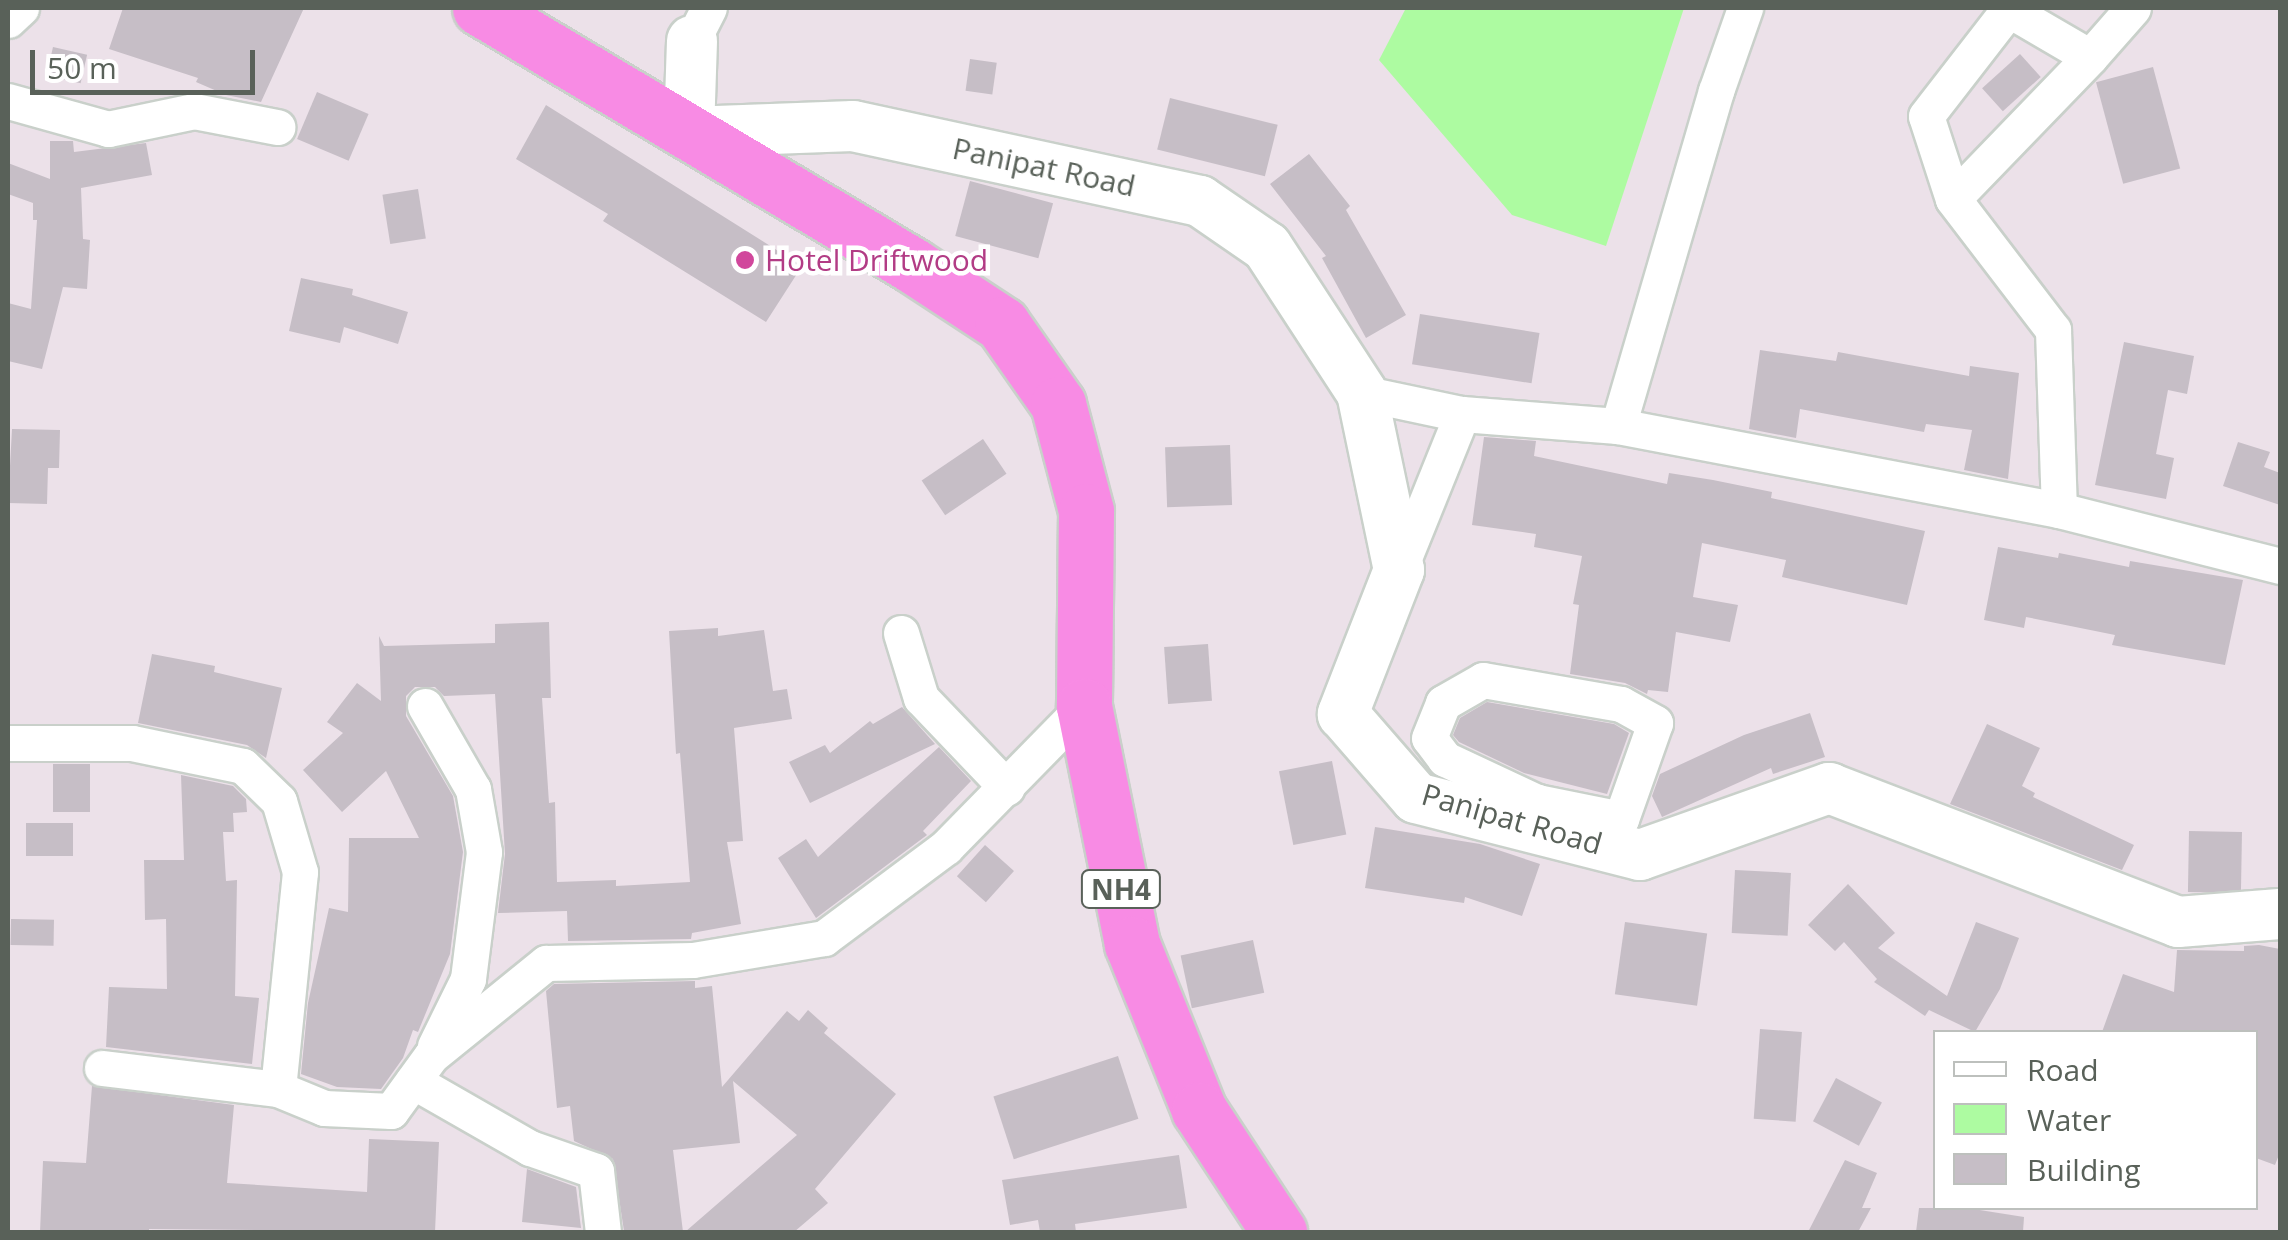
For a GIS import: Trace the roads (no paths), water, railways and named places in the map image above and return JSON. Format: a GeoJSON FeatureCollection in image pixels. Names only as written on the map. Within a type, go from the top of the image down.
{"type":"FeatureCollection","features":[{"type":"Feature","properties":{"kind":"highway","name":"NH4"},"geometry":{"type":"LineString","coordinates":[[480,8],[1002,324],[1058,404],[1086,511],[1084,706],[1132,944],[1200,1110],[1279,1232]]}},
{"type":"Feature","properties":{"kind":"street"},"geometry":{"type":"LineString","coordinates":[[8,20],[20,8]]}},
{"type":"Feature","properties":{"kind":"street"},"geometry":{"type":"LineString","coordinates":[[1618,426],[1716,91],[1745,8]]}},
{"type":"Feature","properties":{"kind":"street"},"geometry":{"type":"LineString","coordinates":[[2059,510],[2053,330],[1952,199],[1926,116],[2008,8],[2090,57]]}},
{"type":"Feature","properties":{"kind":"street"},"geometry":{"type":"LineString","coordinates":[[1952,199],[2134,8]]}},
{"type":"Feature","properties":{"kind":"street"},"geometry":{"type":"LineString","coordinates":[[688,132],[701,24]]}},
{"type":"Feature","properties":{"kind":"street"},"geometry":{"type":"LineString","coordinates":[[8,102],[108,129],[194,111],[277,127]]}},
{"type":"Feature","properties":{"kind":"street","name":"Panipat Road"},"geometry":{"type":"LineString","coordinates":[[688,132],[853,126],[1200,200],[1267,246],[1362,392],[1400,570],[1343,714],[1416,798],[1533,814],[1640,854],[1829,788],[2178,922],[2280,914]]}},
{"type":"Feature","properties":{"kind":"street"},"geometry":{"type":"LineString","coordinates":[[1362,392],[1462,414],[1618,426],[2059,510],[2280,566]]}},
{"type":"Feature","properties":{"kind":"street"},"geometry":{"type":"LineString","coordinates":[[1400,570],[1462,414]]}},
{"type":"Feature","properties":{"kind":"street"},"geometry":{"type":"LineString","coordinates":[[901,633],[921,698],[1007,788]]}},
{"type":"Feature","properties":{"kind":"street"},"geometry":{"type":"LineString","coordinates":[[1483,680],[1621,704],[1655,722],[1621,819],[1533,814],[1445,759],[1429,738],[1444,703],[1483,680]]}},
{"type":"Feature","properties":{"kind":"street"},"geometry":{"type":"LineString","coordinates":[[102,1068],[278,1090],[324,1108],[392,1111],[422,1068],[468,979],[484,852],[473,789],[425,706]]}},
{"type":"Feature","properties":{"kind":"street"},"geometry":{"type":"LineString","coordinates":[[422,1068],[546,962],[694,960],[824,938],[946,848],[1084,706]]}},
{"type":"Feature","properties":{"kind":"street"},"geometry":{"type":"LineString","coordinates":[[8,743],[132,743],[243,766],[279,800],[300,872],[278,1090]]}},
{"type":"Feature","properties":{"kind":"street"},"geometry":{"type":"LineString","coordinates":[[422,1068],[530,1148],[596,1171],[603,1232]]}},
{"type":"Feature","properties":{"kind":"water"},"geometry":{"type":"Polygon","coordinates":[[[1406,8],[1684,8],[1606,246],[1512,215],[1379,60],[1406,8]]]}},
{"type":"Feature","properties":{"kind":"place","name":"Hotel Driftwood"},"geometry":{"type":"Point","coordinates":[745,260]}}]}
